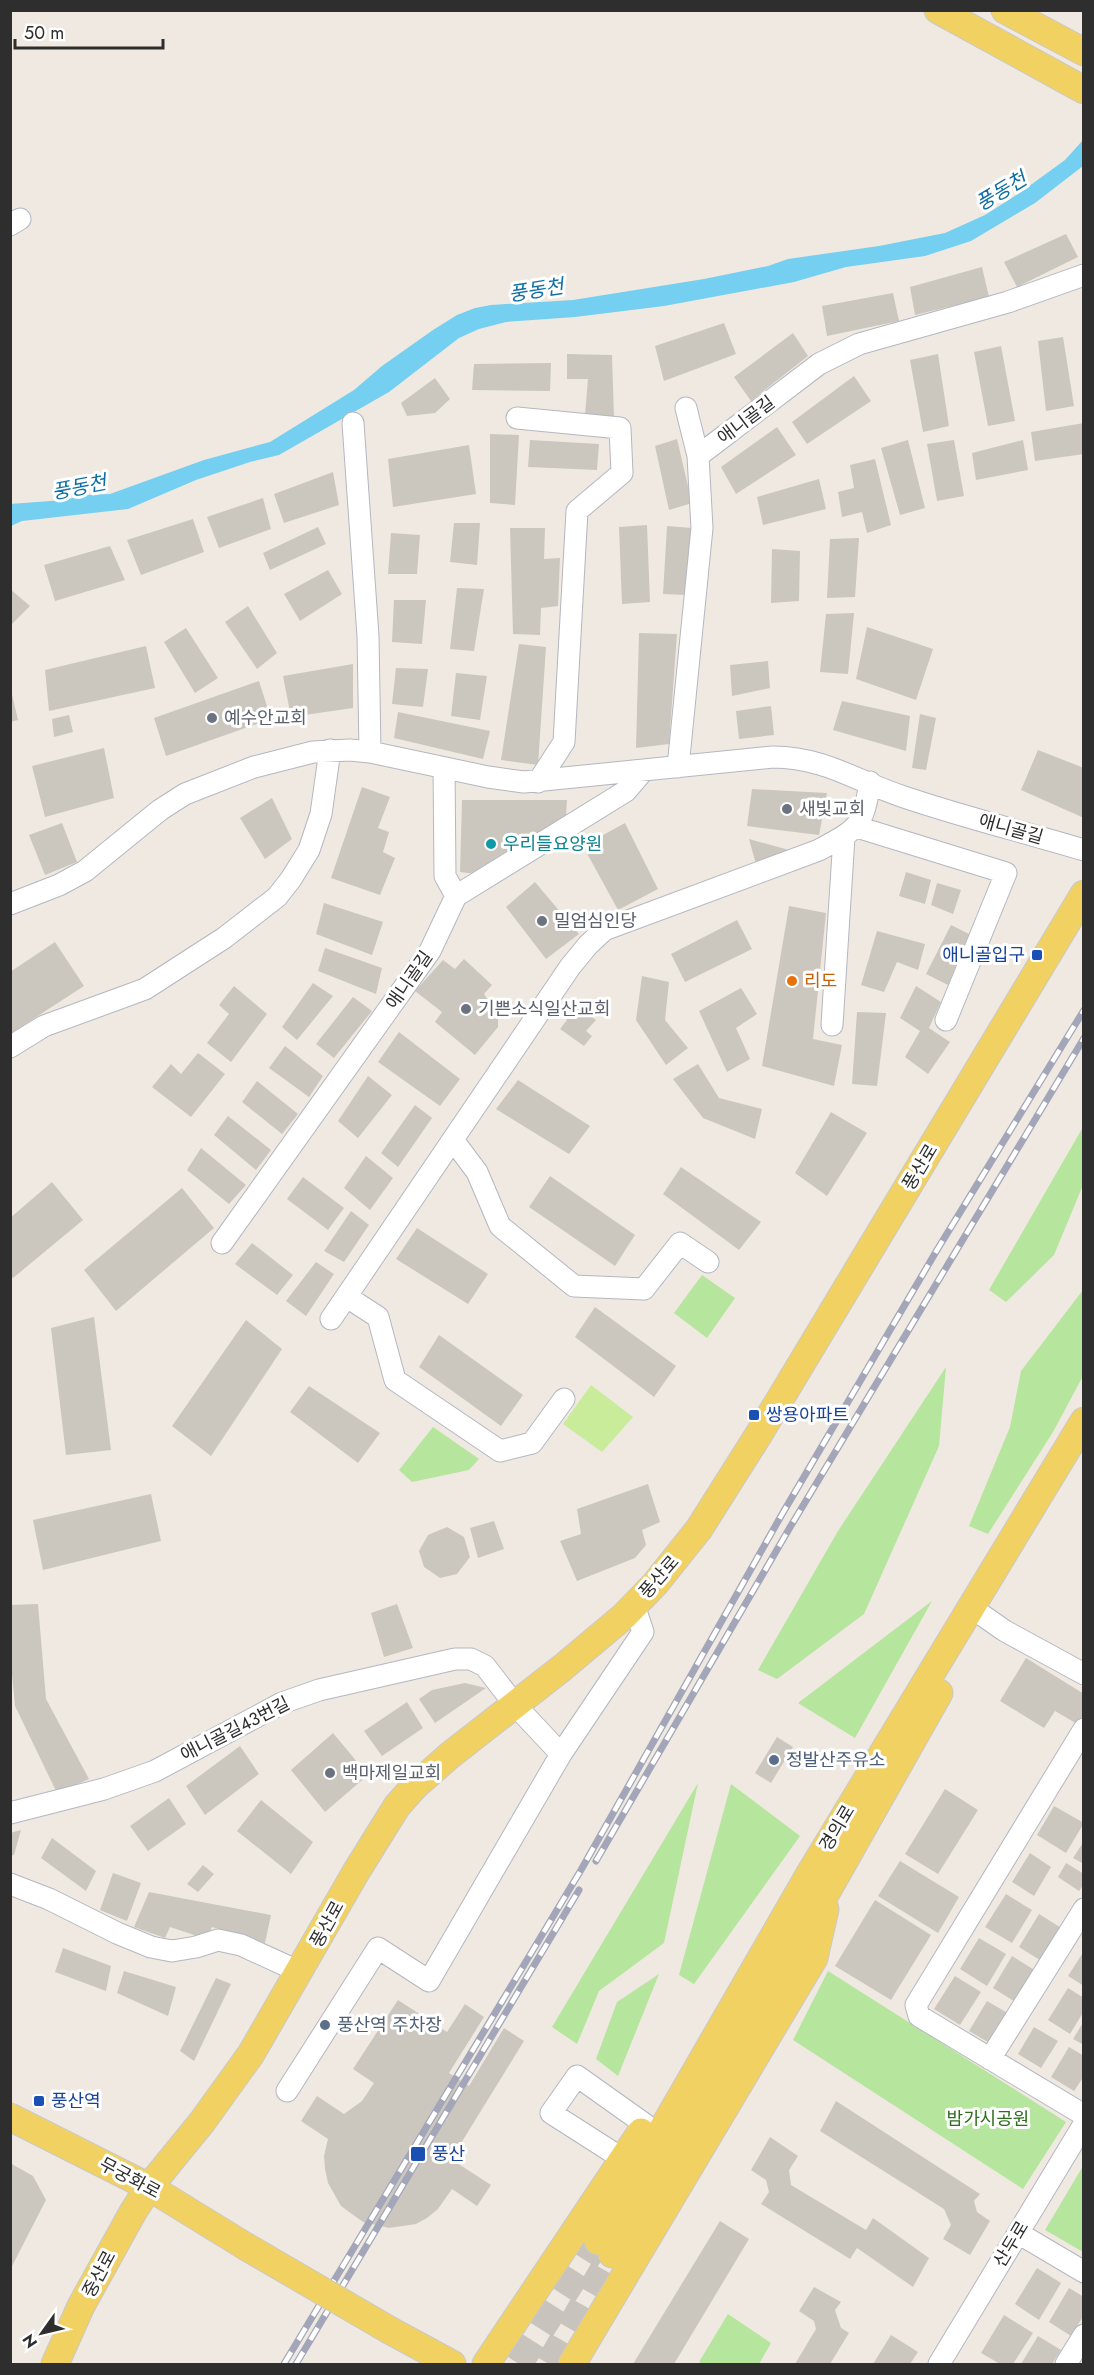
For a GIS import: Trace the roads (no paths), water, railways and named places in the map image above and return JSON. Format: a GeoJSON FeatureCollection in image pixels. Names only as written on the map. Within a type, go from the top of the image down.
{"type":"FeatureCollection","features":[{"type":"Feature","properties":{"kind":"main road"},"geometry":{"type":"LineString","coordinates":[[938,10],[1083,90]]}},
{"type":"Feature","properties":{"kind":"main road"},"geometry":{"type":"LineString","coordinates":[[965,10],[1083,74]]}},
{"type":"Feature","properties":{"kind":"main road"},"geometry":{"type":"LineString","coordinates":[[1005,10],[1083,52]]}},
{"type":"Feature","properties":{"kind":"main road","name":"풍산로"},"geometry":{"type":"LineString","coordinates":[[149,2187],[202,2122],[244,2064],[300,1972],[356,1872],[398,1806],[414,1787],[449,1756],[595,1642],[634,1605],[682,1551],[719,1500],[1083,894]]}},
{"type":"Feature","properties":{"kind":"main road","name":"경의로"},"geometry":{"type":"LineString","coordinates":[[605,2247],[820,1880],[1083,1421]]}},
{"type":"Feature","properties":{"kind":"main road","name":"경의로"},"geometry":{"type":"LineString","coordinates":[[820,1880],[1083,1450]]}},
{"type":"Feature","properties":{"kind":"main road"},"geometry":{"type":"LineString","coordinates":[[486,2364],[646,2125],[773,1923],[820,1880]]}},
{"type":"Feature","properties":{"kind":"main road"},"geometry":{"type":"LineString","coordinates":[[572,2364],[814,1958],[820,1880]]}},
{"type":"Feature","properties":{"kind":"main road","name":"무궁화로"},"geometry":{"type":"LineString","coordinates":[[10,2117],[149,2187],[245,2246],[452,2364]]}},
{"type":"Feature","properties":{"kind":"main road","name":"중산로"},"geometry":{"type":"LineString","coordinates":[[55,2364],[101,2268],[149,2187]]}},
{"type":"Feature","properties":{"kind":"street","name":"애니골길"},"geometry":{"type":"LineString","coordinates":[[698,456],[819,364],[859,344],[1008,302],[1083,275]]}},
{"type":"Feature","properties":{"kind":"street"},"geometry":{"type":"LineString","coordinates":[[678,767],[702,528],[698,456],[686,408]]}},
{"type":"Feature","properties":{"kind":"street"},"geometry":{"type":"LineString","coordinates":[[517,418],[620,428],[622,473],[577,511],[564,742],[538,782]]}},
{"type":"Feature","properties":{"kind":"street"},"geometry":{"type":"LineString","coordinates":[[353,423],[368,636],[370,752]]}},
{"type":"Feature","properties":{"kind":"street","name":"애니골길"},"geometry":{"type":"LineString","coordinates":[[10,904],[59,885],[85,871],[160,810],[185,794],[254,767],[330,750],[370,752],[500,780],[538,782],[774,757],[799,758],[822,764],[907,798],[1083,850]]}},
{"type":"Feature","properties":{"kind":"street"},"geometry":{"type":"LineString","coordinates":[[10,1047],[44,1026],[145,989],[224,938],[277,897],[309,850],[321,814],[330,750]]}},
{"type":"Feature","properties":{"kind":"street"},"geometry":{"type":"LineString","coordinates":[[444,768],[445,876],[456,896],[626,791],[643,771]]}},
{"type":"Feature","properties":{"kind":"street"},"geometry":{"type":"LineString","coordinates":[[331,1319],[570,967],[588,945],[604,930],[819,850],[851,832],[866,812],[870,782]]}},
{"type":"Feature","properties":{"kind":"street"},"geometry":{"type":"LineString","coordinates":[[851,832],[1005,873],[946,1020]]}},
{"type":"Feature","properties":{"kind":"street"},"geometry":{"type":"LineString","coordinates":[[832,1025],[851,832]]}},
{"type":"Feature","properties":{"kind":"street","name":"애니골길"},"geometry":{"type":"LineString","coordinates":[[222,1243],[430,951],[456,896]]}},
{"type":"Feature","properties":{"kind":"street"},"geometry":{"type":"LineString","coordinates":[[453,1140],[477,1172],[500,1226],[574,1286],[644,1289],[680,1243],[708,1262]]}},
{"type":"Feature","properties":{"kind":"street"},"geometry":{"type":"LineString","coordinates":[[347,1297],[378,1317],[395,1380],[500,1451],[532,1443],[564,1399]]}},
{"type":"Feature","properties":{"kind":"street"},"geometry":{"type":"LineString","coordinates":[[287,2091],[378,1948],[429,1980],[561,1754],[643,1632],[634,1605]]}},
{"type":"Feature","properties":{"kind":"street"},"geometry":{"type":"LineString","coordinates":[[982,1615],[1083,1674]]}},
{"type":"Feature","properties":{"kind":"street","name":"애니골길43번길"},"geometry":{"type":"LineString","coordinates":[[10,1813],[104,1789],[155,1771],[282,1703],[319,1690],[455,1659],[471,1659],[485,1666],[515,1705],[561,1754]]}},
{"type":"Feature","properties":{"kind":"street"},"geometry":{"type":"LineString","coordinates":[[1083,1729],[916,2005],[919,2016],[1083,2115]]}},
{"type":"Feature","properties":{"kind":"street"},"geometry":{"type":"LineString","coordinates":[[10,1884],[49,1899],[117,1933],[151,1947],[172,1951],[218,1941],[241,1945],[300,1972]]}},
{"type":"Feature","properties":{"kind":"street"},"geometry":{"type":"LineString","coordinates":[[990,2059],[1083,1909]]}},
{"type":"Feature","properties":{"kind":"street"},"geometry":{"type":"LineString","coordinates":[[623,2159],[551,2113],[577,2076],[646,2125]]}},
{"type":"Feature","properties":{"kind":"street","name":"산두로"},"geometry":{"type":"LineString","coordinates":[[939,2364],[1083,2124]]}},
{"type":"Feature","properties":{"kind":"street"},"geometry":{"type":"LineString","coordinates":[[1018,2234],[1083,2272]]}},
{"type":"Feature","properties":{"kind":"street"},"geometry":{"type":"LineString","coordinates":[[1066,2364],[1083,2335]]}},
{"type":"Feature","properties":{"kind":"water"},"geometry":{"type":"Polygon","coordinates":[[[1083,140],[1083,166],[1035,203],[971,241],[925,256],[846,267],[794,282],[664,306],[575,317],[506,322],[479,329],[459,338],[389,392],[279,455],[196,480],[128,509],[22,521],[11,526],[10,504],[110,494],[204,460],[270,442],[354,390],[382,366],[433,330],[457,315],[475,308],[573,300],[704,279],[768,266],[788,259],[879,246],[945,233],[985,215],[1021,192],[1065,160],[1083,140]]]}},
{"type":"Feature","properties":{"kind":"tunnel"},"geometry":{"type":"LineString","coordinates":[[519,2364],[598,2241]]}},
{"type":"Feature","properties":{"kind":"tunnel"},"geometry":{"type":"LineString","coordinates":[[549,2364],[612,2254]]}},
{"type":"Feature","properties":{"kind":"railway"},"geometry":{"type":"LineString","coordinates":[[284,2364],[581,1870],[781,1516],[937,1250],[1084,1010]]}},
{"type":"Feature","properties":{"kind":"railway"},"geometry":{"type":"LineString","coordinates":[[596,1861],[789,1529],[1084,1038]]}},
{"type":"Feature","properties":{"kind":"railway"},"geometry":{"type":"LineString","coordinates":[[296,2364],[579,1890]]}},
{"type":"Feature","properties":{"kind":"place","name":"예수안교회"},"geometry":{"type":"Point","coordinates":[212,718]}},
{"type":"Feature","properties":{"kind":"place","name":"새빛교회"},"geometry":{"type":"Point","coordinates":[787,809]}},
{"type":"Feature","properties":{"kind":"place","name":"우리들요양원"},"geometry":{"type":"Point","coordinates":[491,844]}},
{"type":"Feature","properties":{"kind":"place","name":"밀엄심인당"},"geometry":{"type":"Point","coordinates":[542,921]}},
{"type":"Feature","properties":{"kind":"place","name":"애니골입구"},"geometry":{"type":"Point","coordinates":[1037,955]}},
{"type":"Feature","properties":{"kind":"place","name":"리도"},"geometry":{"type":"Point","coordinates":[792,981]}},
{"type":"Feature","properties":{"kind":"place","name":"기쁜소식일산교회"},"geometry":{"type":"Point","coordinates":[466,1009]}},
{"type":"Feature","properties":{"kind":"place","name":"쌍용아파트"},"geometry":{"type":"Point","coordinates":[754,1415]}},
{"type":"Feature","properties":{"kind":"place","name":"정발산주유소"},"geometry":{"type":"Point","coordinates":[774,1760]}},
{"type":"Feature","properties":{"kind":"place","name":"백마제일교회"},"geometry":{"type":"Point","coordinates":[330,1773]}},
{"type":"Feature","properties":{"kind":"place","name":"풍산역 주차장"},"geometry":{"type":"Point","coordinates":[325,2025]}},
{"type":"Feature","properties":{"kind":"place","name":"풍산역"},"geometry":{"type":"Point","coordinates":[39,2101]}},
{"type":"Feature","properties":{"kind":"place","name":"풍산"},"geometry":{"type":"Point","coordinates":[418,2154]}},
{"type":"Feature","properties":{"kind":"water label","name":"풍동천"},"geometry":{"type":"Point","coordinates":[1001,191]}},
{"type":"Feature","properties":{"kind":"water label","name":"풍동천"},"geometry":{"type":"Point","coordinates":[536,290]}},
{"type":"Feature","properties":{"kind":"water label","name":"풍동천"},"geometry":{"type":"Point","coordinates":[79,487]}},
{"type":"Feature","properties":{"kind":"park label","name":"밤가시공원"},"geometry":{"type":"Point","coordinates":[988,2119]}}]}
